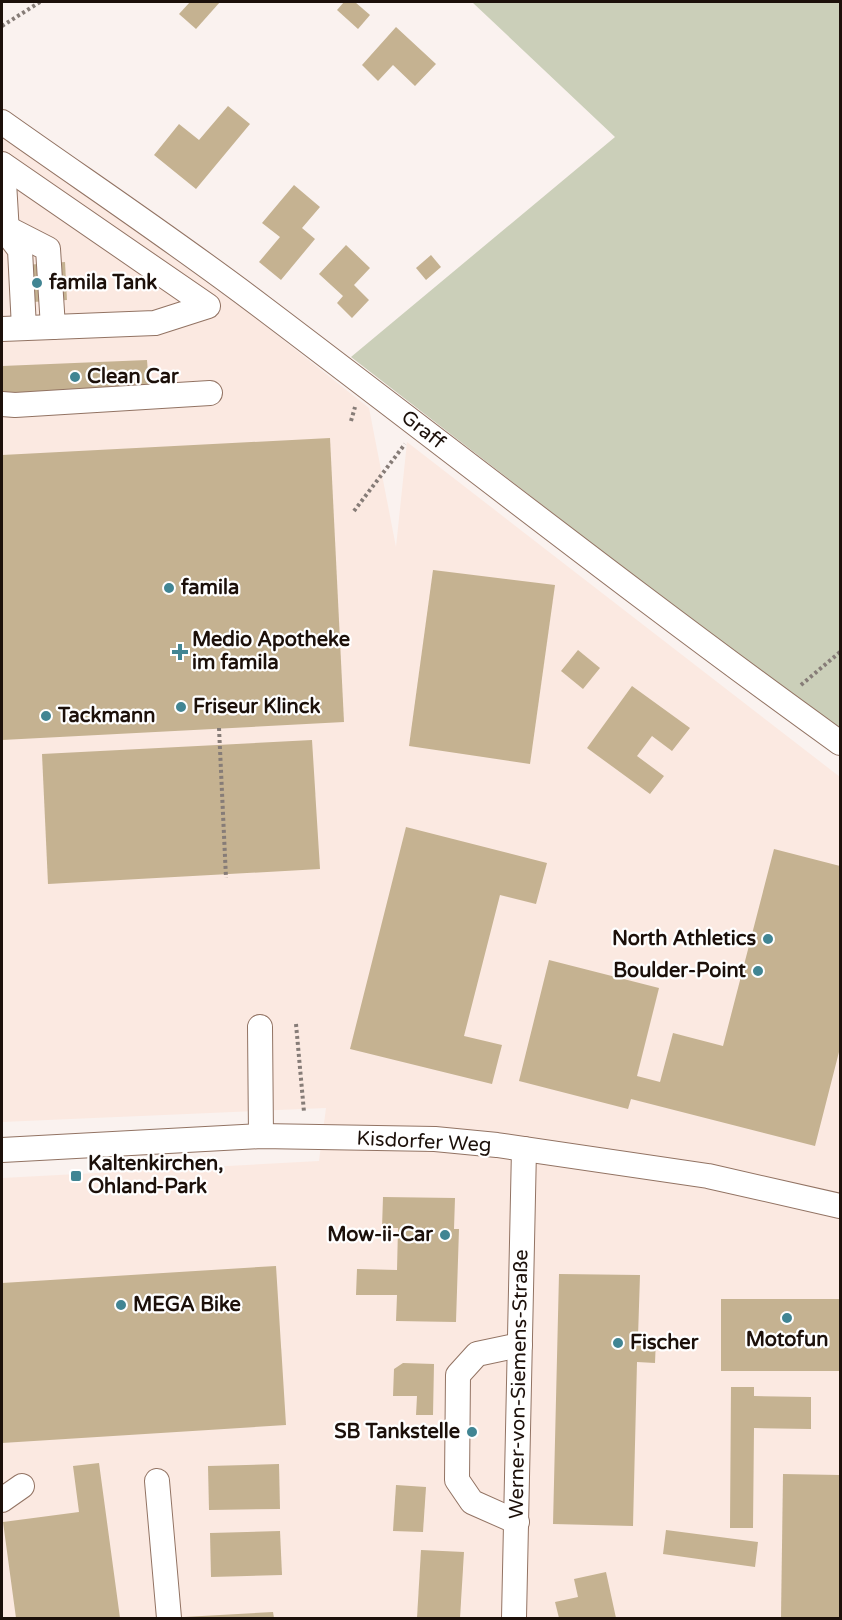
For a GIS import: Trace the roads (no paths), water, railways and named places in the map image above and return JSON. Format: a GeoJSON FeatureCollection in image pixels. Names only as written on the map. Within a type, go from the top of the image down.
{"type":"FeatureCollection","features":[{"type":"Feature","properties":{"kind":"street","name":"Graff"},"geometry":{"type":"LineString","coordinates":[[2,122],[260,305],[588,558],[840,743]]}},
{"type":"Feature","properties":{"kind":"street"},"geometry":{"type":"LineString","coordinates":[[2,165],[208,306],[155,322],[13,329],[20,250],[7,233],[2,165]]}},
{"type":"Feature","properties":{"kind":"street"},"geometry":{"type":"LineString","coordinates":[[7,228],[48,249],[53,327]]}},
{"type":"Feature","properties":{"kind":"street"},"geometry":{"type":"LineString","coordinates":[[2,404],[210,393]]}},
{"type":"Feature","properties":{"kind":"street"},"geometry":{"type":"LineString","coordinates":[[260,1027],[261,1136]]}},
{"type":"Feature","properties":{"kind":"street","name":"Kisdorfer Weg"},"geometry":{"type":"LineString","coordinates":[[2,1150],[261,1136],[435,1139],[524,1149],[708,1176],[840,1206]]}},
{"type":"Feature","properties":{"kind":"street","name":"Werner-von-Siemens-Straße"},"geometry":{"type":"LineString","coordinates":[[514,1618],[524,1149]]}},
{"type":"Feature","properties":{"kind":"street"},"geometry":{"type":"LineString","coordinates":[[517,1522],[472,1502],[457,1480],[458,1375],[477,1354],[520,1345]]}},
{"type":"Feature","properties":{"kind":"street"},"geometry":{"type":"LineString","coordinates":[[157,1481],[169,1618]]}},
{"type":"Feature","properties":{"kind":"street"},"geometry":{"type":"LineString","coordinates":[[2,1500],[22,1486]]}},
{"type":"Feature","properties":{"kind":"place","name":"famila Tank"},"geometry":{"type":"Point","coordinates":[37,283]}},
{"type":"Feature","properties":{"kind":"place","name":"Clean Car"},"geometry":{"type":"Point","coordinates":[75,377]}},
{"type":"Feature","properties":{"kind":"place","name":"famila"},"geometry":{"type":"Point","coordinates":[169,588]}},
{"type":"Feature","properties":{"kind":"place","name":"Medio Apotheke im famila"},"geometry":{"type":"Point","coordinates":[180,652]}},
{"type":"Feature","properties":{"kind":"place","name":"Friseur Klinck"},"geometry":{"type":"Point","coordinates":[181,707]}},
{"type":"Feature","properties":{"kind":"place","name":"Tackmann"},"geometry":{"type":"Point","coordinates":[46,716]}},
{"type":"Feature","properties":{"kind":"place","name":"North Athletics"},"geometry":{"type":"Point","coordinates":[768,939]}},
{"type":"Feature","properties":{"kind":"place","name":"Boulder-Point"},"geometry":{"type":"Point","coordinates":[758,971]}},
{"type":"Feature","properties":{"kind":"place","name":"Kaltenkirchen, Ohland-Park"},"geometry":{"type":"Point","coordinates":[76,1176]}},
{"type":"Feature","properties":{"kind":"place","name":"Mow-ii-Car"},"geometry":{"type":"Point","coordinates":[445,1235]}},
{"type":"Feature","properties":{"kind":"place","name":"MEGA Bike"},"geometry":{"type":"Point","coordinates":[121,1305]}},
{"type":"Feature","properties":{"kind":"place","name":"Motofun"},"geometry":{"type":"Point","coordinates":[787,1318]}},
{"type":"Feature","properties":{"kind":"place","name":"Fischer"},"geometry":{"type":"Point","coordinates":[618,1343]}},
{"type":"Feature","properties":{"kind":"place","name":"SB Tankstelle"},"geometry":{"type":"Point","coordinates":[472,1432]}}]}
